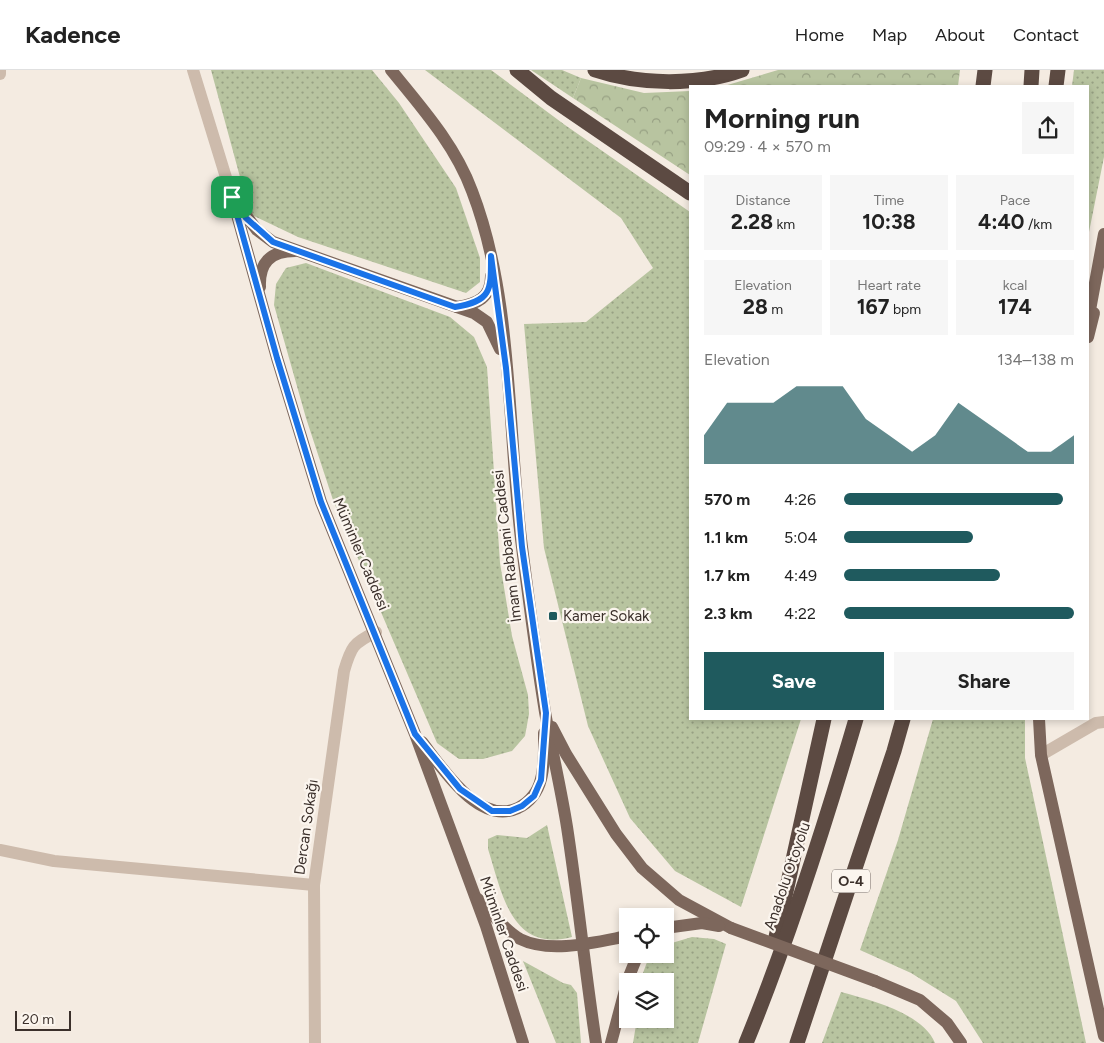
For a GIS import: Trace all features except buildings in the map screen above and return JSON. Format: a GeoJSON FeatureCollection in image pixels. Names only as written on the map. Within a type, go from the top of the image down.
{"type":"FeatureCollection","features":[{"type":"Feature","properties":{"kind":"highway"},"geometry":{"type":"LineString","coordinates":[[517,70],[551,98],[689,191]]}},
{"type":"Feature","properties":{"kind":"highway"},"geometry":{"type":"LineString","coordinates":[[595,70],[610,75],[670,80],[699,80],[742,70]]}},
{"type":"Feature","properties":{"kind":"highway"},"geometry":{"type":"LineString","coordinates":[[983,85],[985,70]]}},
{"type":"Feature","properties":{"kind":"highway"},"geometry":{"type":"LineString","coordinates":[[1031,85],[1032,70]]}},
{"type":"Feature","properties":{"kind":"highway"},"geometry":{"type":"LineString","coordinates":[[1056,85],[1058,70]]}},
{"type":"Feature","properties":{"kind":"highway"},"geometry":{"type":"LineString","coordinates":[[764,999],[824,720]]}},
{"type":"Feature","properties":{"kind":"highway","name":"Anadolu Otoyolu"},"geometry":{"type":"LineString","coordinates":[[746,1043],[764,999],[856,720]]}},
{"type":"Feature","properties":{"kind":"highway","name":"O-4"},"geometry":{"type":"LineString","coordinates":[[797,1043],[903,720]]}},
{"type":"Feature","properties":{"kind":"main road","name":"İmam Rabbani Caddesi"},"geometry":{"type":"LineString","coordinates":[[391,70],[437,126],[455,155],[472,189],[491,256],[506,368],[522,547],[546,713],[567,827],[596,1043]]}},
{"type":"Feature","properties":{"kind":"main road"},"geometry":{"type":"LineString","coordinates":[[232,197],[246,218],[273,242],[474,313],[487,322],[496,338],[506,368]]}},
{"type":"Feature","properties":{"kind":"main road","name":"Müminler Caddesi"},"geometry":{"type":"LineString","coordinates":[[232,197],[260,300],[321,502],[376,632],[415,734],[486,926],[523,1043]]}},
{"type":"Feature","properties":{"kind":"main road"},"geometry":{"type":"LineString","coordinates":[[1089,316],[1104,234]]}},
{"type":"Feature","properties":{"kind":"main road"},"geometry":{"type":"LineString","coordinates":[[260,300],[259,274],[265,261],[278,253],[295,251]]}},
{"type":"Feature","properties":{"kind":"main road"},"geometry":{"type":"LineString","coordinates":[[455,307],[473,304],[485,297],[491,285],[491,256]]}},
{"type":"Feature","properties":{"kind":"main road"},"geometry":{"type":"LineString","coordinates":[[1089,334],[1104,271]]}},
{"type":"Feature","properties":{"kind":"main road"},"geometry":{"type":"LineString","coordinates":[[415,734],[460,789],[492,811],[510,811],[522,806],[534,796],[541,780],[546,713]]}},
{"type":"Feature","properties":{"kind":"main road"},"geometry":{"type":"LineString","coordinates":[[546,713],[566,754],[616,834],[642,868],[679,900],[731,928],[876,981],[920,1000],[947,1023],[961,1043]]}},
{"type":"Feature","properties":{"kind":"main road"},"geometry":{"type":"LineString","coordinates":[[1039,720],[1041,755],[1104,1036]]}},
{"type":"Feature","properties":{"kind":"main road"},"geometry":{"type":"LineString","coordinates":[[474,896],[507,929],[521,939],[538,944],[566,946],[619,938]]}},
{"type":"Feature","properties":{"kind":"main road"},"geometry":{"type":"LineString","coordinates":[[674,926],[702,923],[731,928]]}},
{"type":"Feature","properties":{"kind":"main road"},"geometry":{"type":"LineString","coordinates":[[674,928],[685,924]]}},
{"type":"Feature","properties":{"kind":"main road"},"geometry":{"type":"LineString","coordinates":[[611,1043],[628,979],[634,963]]}},
{"type":"Feature","properties":{"kind":"street","name":"Müminler Caddesi"},"geometry":{"type":"LineString","coordinates":[[193,70],[232,197]]}},
{"type":"Feature","properties":{"kind":"street","name":"Dercan Sokağı"},"geometry":{"type":"LineString","coordinates":[[315,1043],[314,884],[344,671],[349,655],[357,641],[376,632]]}},
{"type":"Feature","properties":{"kind":"street"},"geometry":{"type":"LineString","coordinates":[[1041,755],[1096,723],[1104,722]]}},
{"type":"Feature","properties":{"kind":"street"},"geometry":{"type":"LineString","coordinates":[[0,850],[54,862],[314,884]]}},
{"type":"Feature","properties":{"kind":"green space"},"geometry":{"type":"Polygon","coordinates":[[[211,70],[372,70],[399,103],[456,188],[480,258],[480,282],[466,293],[298,237],[250,214],[211,70]]]}},
{"type":"Feature","properties":{"kind":"green space"},"geometry":{"type":"Polygon","coordinates":[[[425,70],[491,70],[565,125],[689,211],[689,720],[801,720],[741,907],[675,871],[630,818],[588,726],[544,548],[524,324],[586,322],[653,268],[621,218],[425,70]]]}},
{"type":"Feature","properties":{"kind":"green space"},"geometry":{"type":"Polygon","coordinates":[[[531,70],[562,70],[581,78],[573,98],[531,70]]]}},
{"type":"Feature","properties":{"kind":"green space"},"geometry":{"type":"Polygon","coordinates":[[[778,70],[960,70],[958,85],[727,85],[778,70]]]}},
{"type":"Feature","properties":{"kind":"green space"},"geometry":{"type":"Polygon","coordinates":[[[1074,70],[1104,70],[1104,157],[1089,232],[1089,85],[1072,85],[1074,70]]]}},
{"type":"Feature","properties":{"kind":"green space"},"geometry":{"type":"Polygon","coordinates":[[[581,78],[644,93],[689,91],[689,174],[573,98],[581,78]]]}},
{"type":"Feature","properties":{"kind":"green space"},"geometry":{"type":"Polygon","coordinates":[[[306,263],[450,317],[474,337],[487,367],[500,563],[512,636],[528,695],[529,714],[525,736],[512,751],[483,759],[459,759],[437,743],[333,500],[306,418],[274,305],[276,284],[286,268],[306,263]]]}},
{"type":"Feature","properties":{"kind":"green space"},"geometry":{"type":"Polygon","coordinates":[[[933,720],[1025,720],[1025,758],[1086,1043],[983,1043],[956,1001],[911,973],[860,950],[898,840],[933,720]]]}},
{"type":"Feature","properties":{"kind":"green space"},"geometry":{"type":"Polygon","coordinates":[[[547,825],[572,937],[551,940],[535,936],[522,928],[512,916],[498,884],[488,849],[488,839],[497,835],[527,838],[547,825]]]}},
{"type":"Feature","properties":{"kind":"green space"},"geometry":{"type":"Polygon","coordinates":[[[692,937],[714,939],[726,944],[698,1043],[633,1043],[636,1028],[674,1028],[674,973],[643,973],[647,963],[674,963],[674,942],[692,937]]]}},
{"type":"Feature","properties":{"kind":"green space"},"geometry":{"type":"Polygon","coordinates":[[[523,961],[563,983],[571,985],[577,993],[581,1043],[556,1043],[523,961]]]}},
{"type":"Feature","properties":{"kind":"green space"},"geometry":{"type":"Polygon","coordinates":[[[841,992],[894,1009],[908,1016],[929,1033],[935,1043],[822,1043],[841,992]]]}},
{"type":"Feature","properties":{"kind":"place","name":"Kamer Sokak"},"geometry":{"type":"Point","coordinates":[553,616]}},
{"type":"Feature","properties":{"kind":"route"},"geometry":{"type":"LineString","coordinates":[[232,197],[246,218],[273,242],[455,307],[473,304],[485,297],[491,285],[491,256],[506,368],[515,486],[522,547],[546,713],[541,780],[534,796],[522,806],[510,811],[492,811],[483,806],[460,789],[415,734],[376,632],[321,502],[295,420],[232,197]]}}]}
